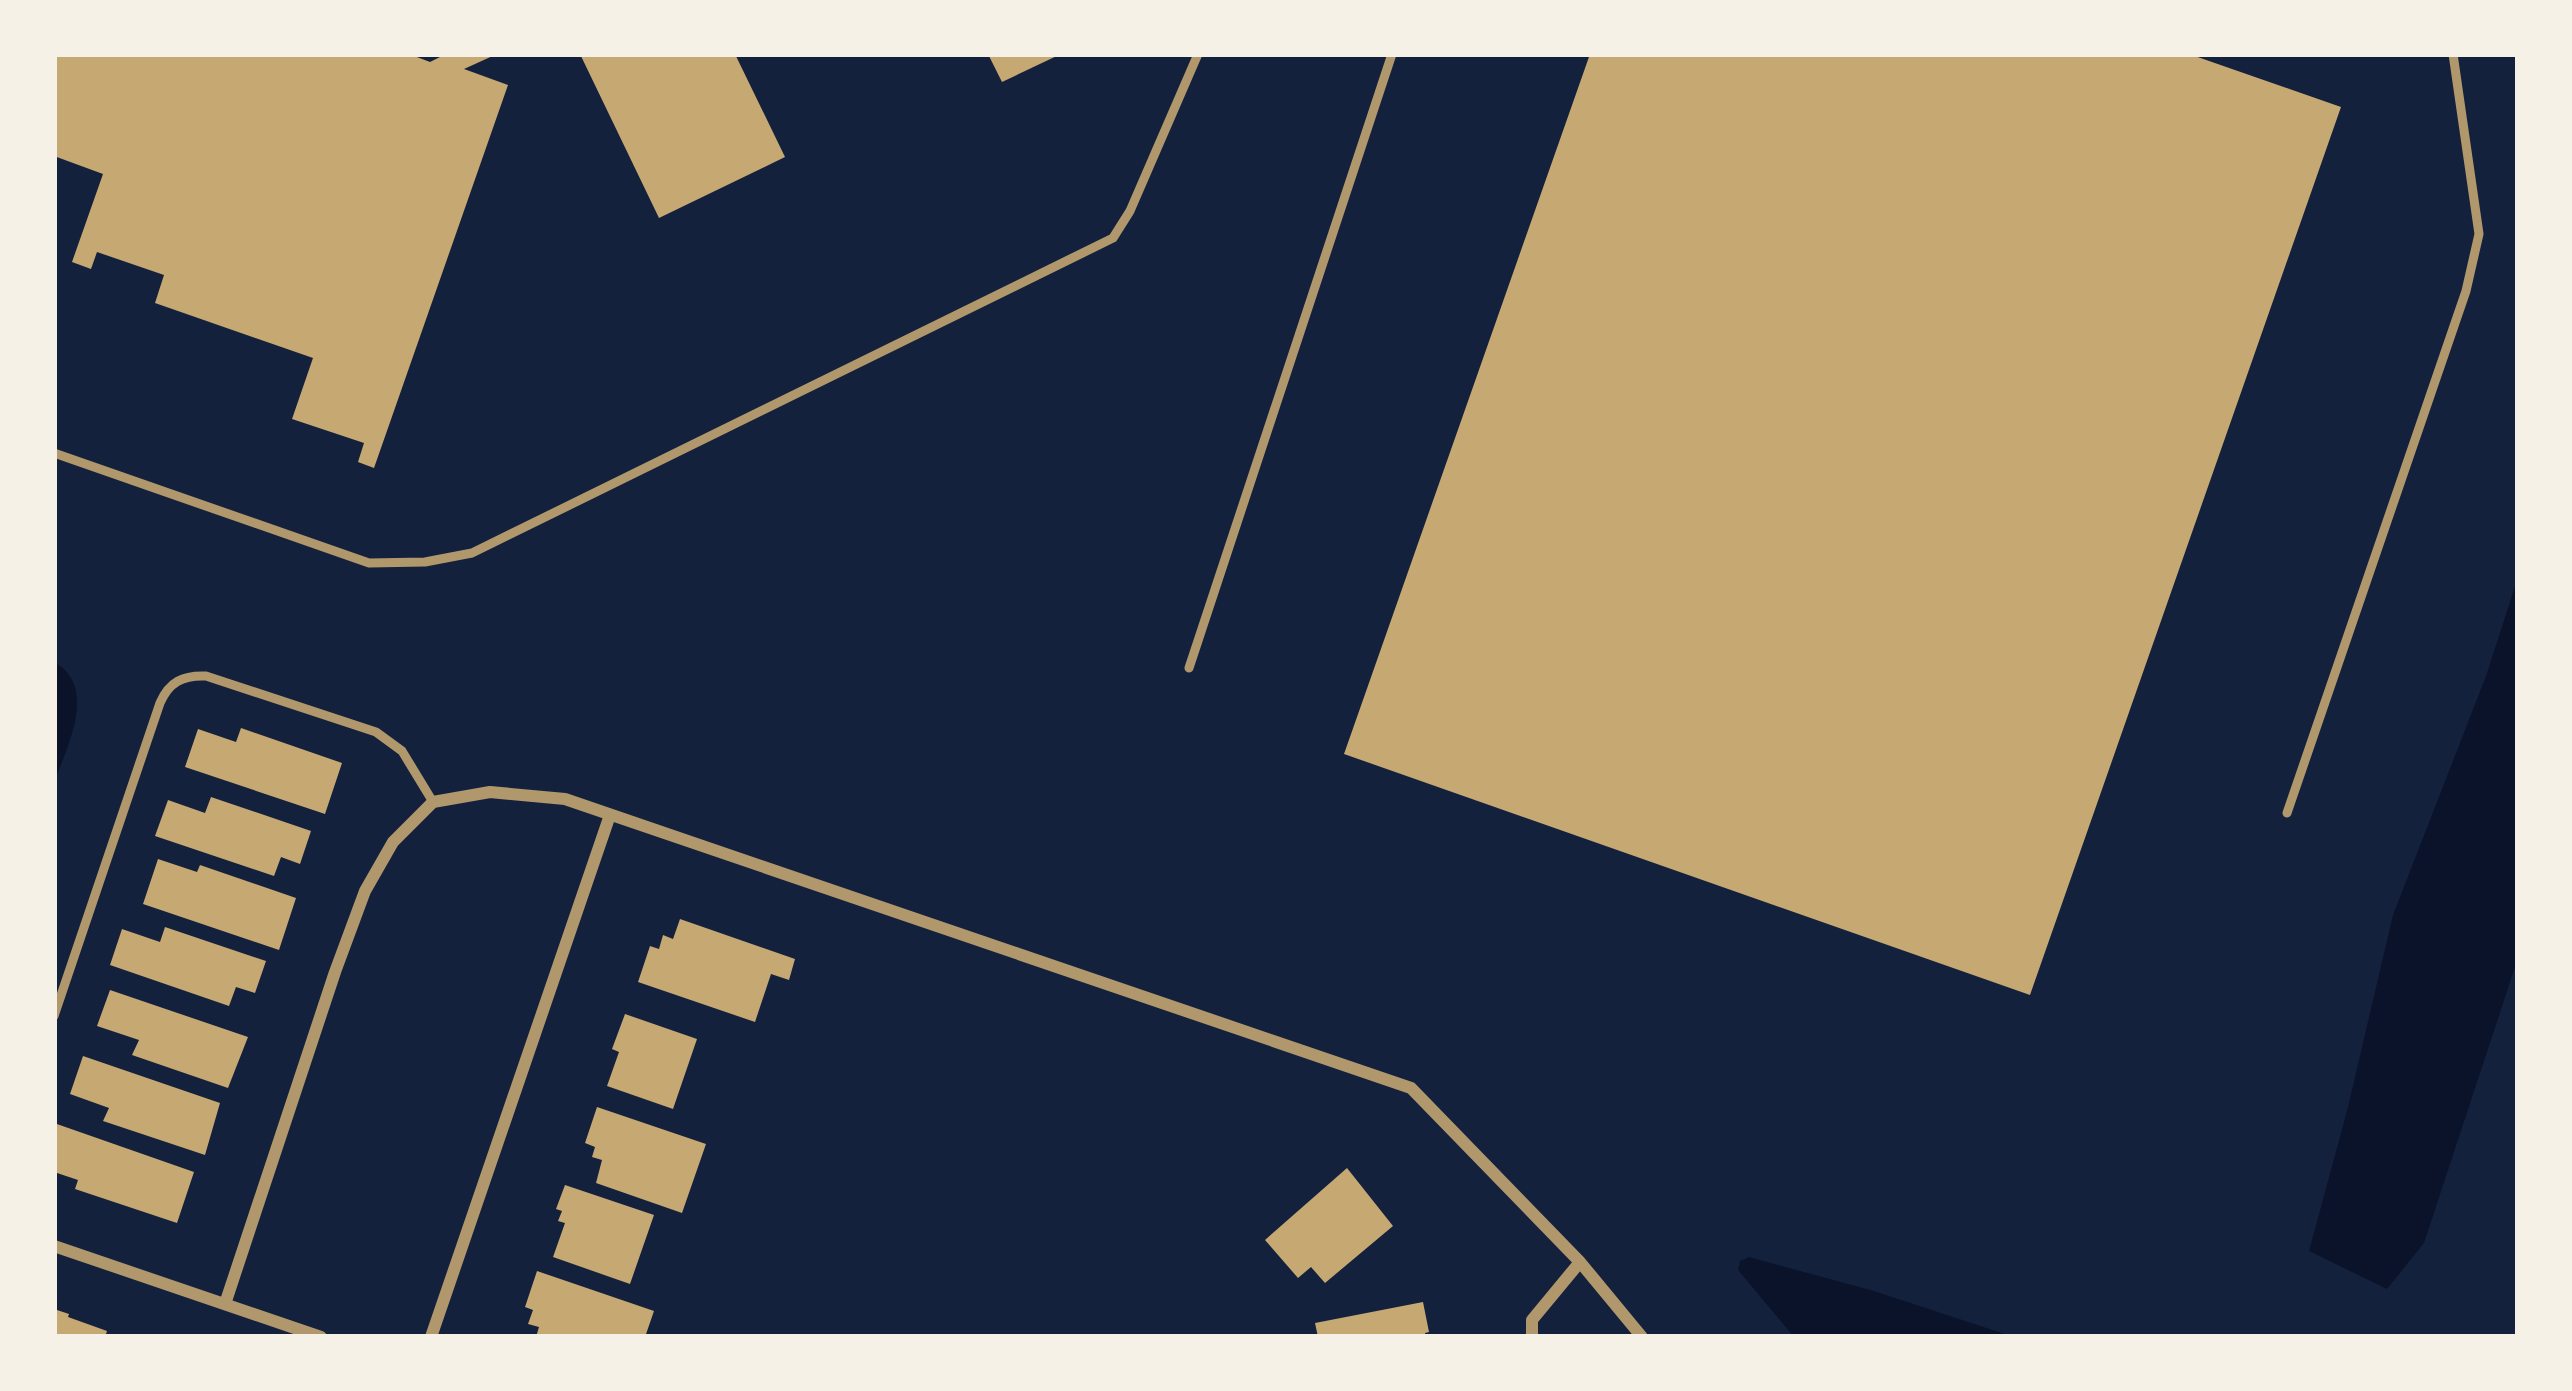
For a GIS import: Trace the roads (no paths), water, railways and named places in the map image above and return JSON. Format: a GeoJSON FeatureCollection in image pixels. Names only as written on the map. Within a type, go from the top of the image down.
{"type":"FeatureCollection","features":[{"type":"Feature","properties":{"kind":"street"},"geometry":{"type":"LineString","coordinates":[[225,1304],[365,891],[393,842],[433,802],[490,792],[566,800],[1411,1088],[1580,1262],[1642,1337]]}},
{"type":"Feature","properties":{"kind":"street"},"geometry":{"type":"LineString","coordinates":[[431,1337],[610,815]]}},
{"type":"Feature","properties":{"kind":"street"},"geometry":{"type":"LineString","coordinates":[[54,1246],[321,1337]]}},
{"type":"Feature","properties":{"kind":"street"},"geometry":{"type":"LineString","coordinates":[[1532,1337],[1532,1320],[1580,1262]]}},
{"type":"Feature","properties":{"kind":"lane"},"geometry":{"type":"LineString","coordinates":[[54,454],[369,562],[425,562],[472,554],[1114,238],[1198,54]]}},
{"type":"Feature","properties":{"kind":"lane"},"geometry":{"type":"LineString","coordinates":[[1189,668],[1392,54]]}},
{"type":"Feature","properties":{"kind":"lane"},"geometry":{"type":"LineString","coordinates":[[2287,813],[2466,291],[2479,234],[2453,54]]}},
{"type":"Feature","properties":{"kind":"lane"},"geometry":{"type":"LineString","coordinates":[[54,1016],[57,994],[160,703],[181,679],[206,676],[376,732],[403,751],[433,802]]}},
{"type":"Feature","properties":{"kind":"water"},"geometry":{"type":"Polygon","coordinates":[[[2518,577],[2518,958],[2424,1243],[2387,1289],[2309,1251],[2393,915],[2486,676],[2518,577]]]}},
{"type":"Feature","properties":{"kind":"water"},"geometry":{"type":"Polygon","coordinates":[[[54,662],[75,686],[77,702],[72,735],[54,783],[54,662]]]}},
{"type":"Feature","properties":{"kind":"water"},"geometry":{"type":"Polygon","coordinates":[[[1749,1257],[2014,1337],[1794,1337],[1738,1270],[1740,1261],[1749,1257]]]}}]}
